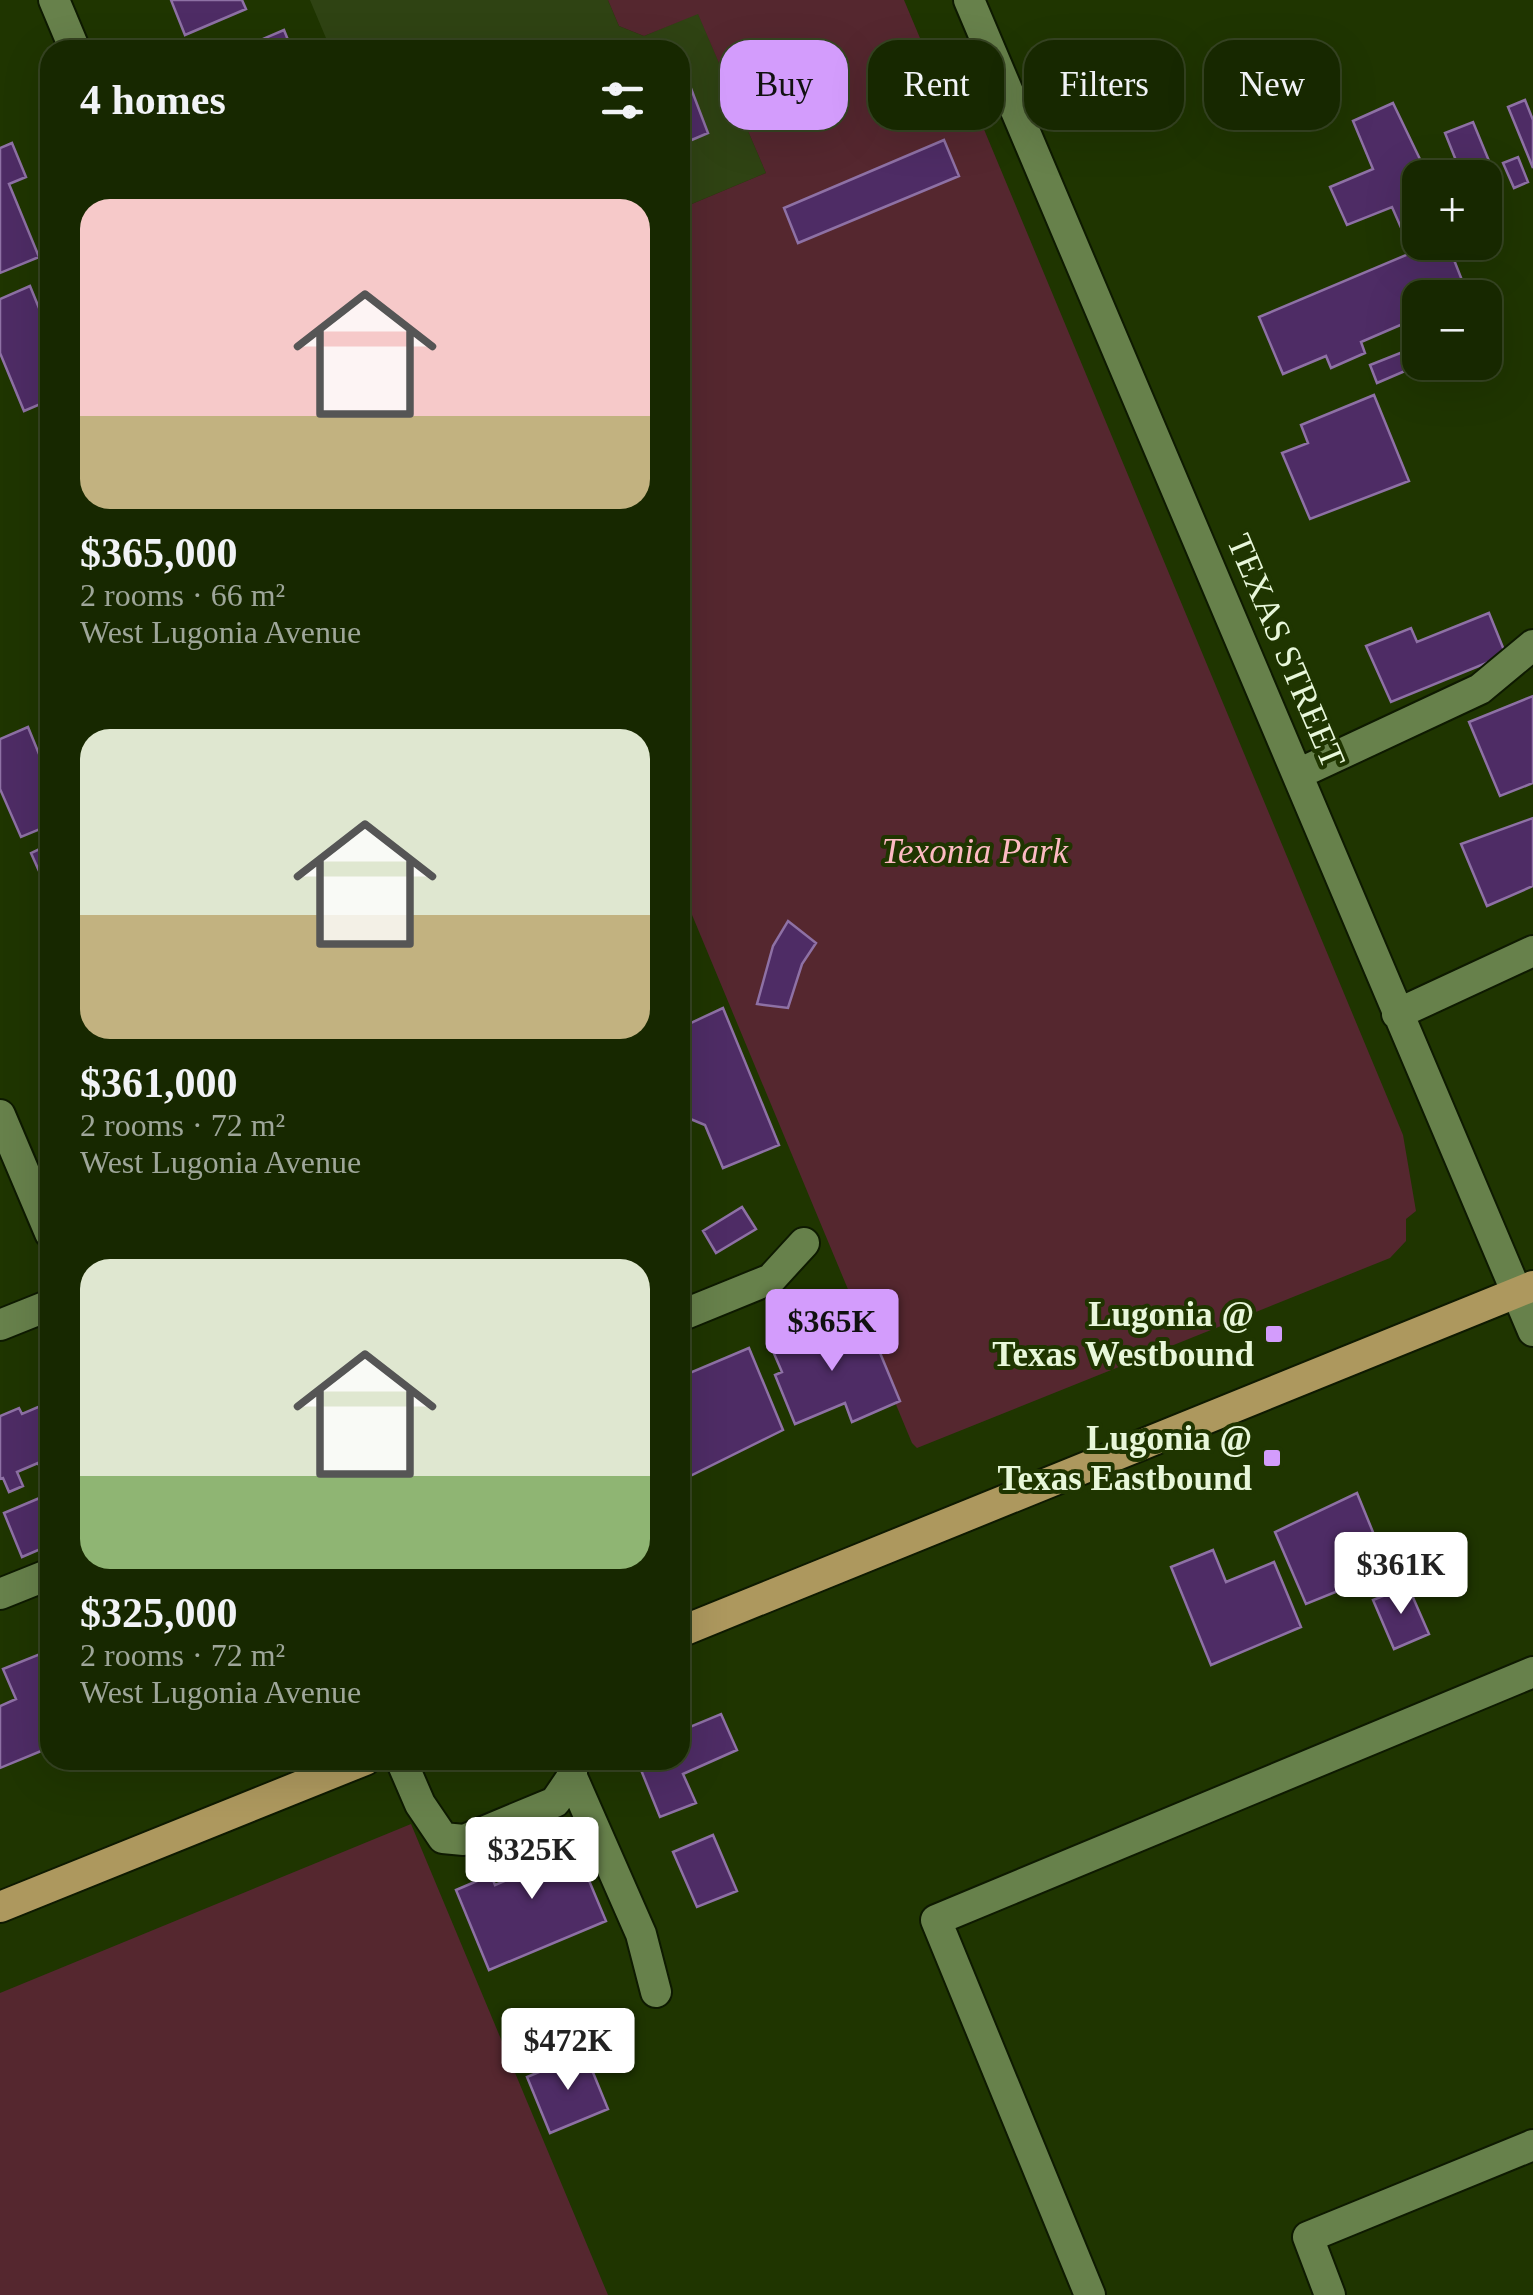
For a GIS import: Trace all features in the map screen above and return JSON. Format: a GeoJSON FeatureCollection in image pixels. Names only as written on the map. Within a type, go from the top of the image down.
{"type":"FeatureCollection","features":[{"type":"Feature","properties":{"kind":"main road"},"geometry":{"type":"LineString","coordinates":[[690,1628],[1525,1289]]}},
{"type":"Feature","properties":{"kind":"main road"},"geometry":{"type":"LineString","coordinates":[[0,1907],[339,1770]]}},
{"type":"Feature","properties":{"kind":"street"},"geometry":{"type":"LineString","coordinates":[[54,0],[72,40]]}},
{"type":"Feature","properties":{"kind":"street","name":"TEXAS STREET"},"geometry":{"type":"LineString","coordinates":[[969,0],[1397,1014],[1525,1289],[1533,1332]]}},
{"type":"Feature","properties":{"kind":"street"},"geometry":{"type":"LineString","coordinates":[[1298,774],[1480,689],[1533,645]]}},
{"type":"Feature","properties":{"kind":"street"},"geometry":{"type":"LineString","coordinates":[[1397,1014],[1533,951]]}},
{"type":"Feature","properties":{"kind":"street"},"geometry":{"type":"LineString","coordinates":[[0,1115],[40,1209]]}},
{"type":"Feature","properties":{"kind":"street"},"geometry":{"type":"LineString","coordinates":[[690,1312],[771,1279],[804,1243]]}},
{"type":"Feature","properties":{"kind":"street"},"geometry":{"type":"LineString","coordinates":[[0,1325],[40,1308]]}},
{"type":"Feature","properties":{"kind":"street"},"geometry":{"type":"LineString","coordinates":[[0,1594],[40,1578]]}},
{"type":"Feature","properties":{"kind":"street"},"geometry":{"type":"LineString","coordinates":[[1090,2295],[936,1920],[1533,1672]]}},
{"type":"Feature","properties":{"kind":"street"},"geometry":{"type":"LineString","coordinates":[[405,1770],[420,1804],[442,1838],[464,1840],[555,1802],[571,1770]]}},
{"type":"Feature","properties":{"kind":"street"},"geometry":{"type":"LineString","coordinates":[[572,1770],[641,1934],[656,1992]]}},
{"type":"Feature","properties":{"kind":"street"},"geometry":{"type":"LineString","coordinates":[[1330,2295],[1308,2238],[1533,2145]]}},
{"type":"Feature","properties":{"kind":"shaded area"},"geometry":{"type":"Polygon","coordinates":[[[310,0],[608,0],[619,26],[644,36],[698,13],[720,65],[720,130],[748,130],[766,173],[690,205],[690,40],[327,40],[310,0]]]}},
{"type":"Feature","properties":{"kind":"green space","name":"Texonia Park"},"geometry":{"type":"Polygon","coordinates":[[[608,0],[904,0],[921,40],[868,40],[868,130],[984,130],[1403,1135],[1416,1211],[1406,1219],[1406,1241],[1390,1258],[917,1448],[690,910],[690,205],[766,173],[748,130],[848,130],[848,40],[720,40],[720,65],[698,14],[644,36],[619,26],[608,0]]]}},
{"type":"Feature","properties":{"kind":"green space"},"geometry":{"type":"Polygon","coordinates":[[[411,1824],[608,2295],[0,2295],[0,1993],[411,1824]]]}},
{"type":"Feature","properties":{"kind":"building"},"geometry":{"type":"Polygon","coordinates":[[[171,0],[242,0],[246,9],[185,35],[171,0]]]}},
{"type":"Feature","properties":{"kind":"building"},"geometry":{"type":"Polygon","coordinates":[[[284,30],[288,40],[260,40],[284,30]]]}},
{"type":"Feature","properties":{"kind":"building"},"geometry":{"type":"Polygon","coordinates":[[[690,86],[708,133],[690,141],[690,86]]]}},
{"type":"Feature","properties":{"kind":"building"},"geometry":{"type":"Polygon","coordinates":[[[1525,100],[1533,120],[1533,168],[1508,107],[1525,100]]]}},
{"type":"Feature","properties":{"kind":"building"},"geometry":{"type":"Polygon","coordinates":[[[1393,103],[1420,160],[1402,160],[1402,230],[1392,207],[1347,225],[1330,187],[1373,169],[1353,121],[1393,103]]]}},
{"type":"Feature","properties":{"kind":"building"},"geometry":{"type":"Polygon","coordinates":[[[1473,122],[1489,160],[1456,160],[1445,133],[1473,122]]]}},
{"type":"Feature","properties":{"kind":"building"},"geometry":{"type":"Polygon","coordinates":[[[944,140],[959,176],[798,243],[784,208],[944,140]]]}},
{"type":"Feature","properties":{"kind":"building"},"geometry":{"type":"Polygon","coordinates":[[[12,143],[26,177],[9,184],[39,257],[0,273],[0,148],[12,143]]]}},
{"type":"Feature","properties":{"kind":"building"},"geometry":{"type":"Polygon","coordinates":[[[1518,157],[1528,182],[1514,188],[1503,163],[1518,157]]]}},
{"type":"Feature","properties":{"kind":"building"},"geometry":{"type":"Polygon","coordinates":[[[1402,257],[1402,260],[1454,260],[1462,280],[1402,280],[1402,324],[1361,342],[1365,353],[1331,368],[1326,356],[1283,374],[1259,317],[1402,257]]]}},
{"type":"Feature","properties":{"kind":"building"},"geometry":{"type":"Polygon","coordinates":[[[30,286],[40,310],[40,404],[24,411],[0,353],[0,299],[30,286]]]}},
{"type":"Feature","properties":{"kind":"building"},"geometry":{"type":"Polygon","coordinates":[[[1402,352],[1402,372],[1377,383],[1370,365],[1402,352]]]}},
{"type":"Feature","properties":{"kind":"building"},"geometry":{"type":"Polygon","coordinates":[[[1374,395],[1409,481],[1310,519],[1282,453],[1308,443],[1301,425],[1374,395]]]}},
{"type":"Feature","properties":{"kind":"building"},"geometry":{"type":"Polygon","coordinates":[[[1489,613],[1506,655],[1391,702],[1366,646],[1411,628],[1417,642],[1489,613]]]}},
{"type":"Feature","properties":{"kind":"building"},"geometry":{"type":"Polygon","coordinates":[[[1533,696],[1533,783],[1500,796],[1469,722],[1533,696]]]}},
{"type":"Feature","properties":{"kind":"building"},"geometry":{"type":"Polygon","coordinates":[[[28,727],[40,756],[40,829],[21,837],[0,789],[0,739],[28,727]]]}},
{"type":"Feature","properties":{"kind":"building"},"geometry":{"type":"Polygon","coordinates":[[[1533,818],[1533,886],[1487,906],[1461,844],[1533,818]]]}},
{"type":"Feature","properties":{"kind":"building"},"geometry":{"type":"Polygon","coordinates":[[[40,849],[40,873],[31,853],[40,849]]]}},
{"type":"Feature","properties":{"kind":"building"},"geometry":{"type":"Polygon","coordinates":[[[788,921],[816,943],[802,964],[788,1008],[757,1004],[773,946],[788,921]]]}},
{"type":"Feature","properties":{"kind":"building"},"geometry":{"type":"Polygon","coordinates":[[[723,1008],[779,1145],[723,1168],[705,1125],[690,1119],[690,1023],[723,1008]]]}},
{"type":"Feature","properties":{"kind":"building"},"geometry":{"type":"Polygon","coordinates":[[[742,1207],[756,1229],[716,1253],[703,1231],[742,1207]]]}},
{"type":"Feature","properties":{"kind":"building"},"geometry":{"type":"Polygon","coordinates":[[[824,1320],[833,1341],[855,1332],[859,1342],[873,1336],[900,1401],[852,1422],[845,1403],[795,1424],[775,1375],[782,1372],[769,1342],[824,1320]]]}},
{"type":"Feature","properties":{"kind":"building"},"geometry":{"type":"Polygon","coordinates":[[[749,1348],[783,1430],[690,1476],[690,1373],[749,1348]]]}},
{"type":"Feature","properties":{"kind":"building"},"geometry":{"type":"Polygon","coordinates":[[[40,1406],[40,1468],[38,1463],[17,1472],[23,1486],[9,1492],[3,1478],[0,1479],[0,1416],[19,1408],[22,1414],[40,1406]]]}},
{"type":"Feature","properties":{"kind":"building"},"geometry":{"type":"Polygon","coordinates":[[[1357,1493],[1386,1564],[1336,1585],[1338,1591],[1306,1604],[1275,1532],[1357,1493]]]}},
{"type":"Feature","properties":{"kind":"building"},"geometry":{"type":"Polygon","coordinates":[[[40,1498],[40,1549],[22,1557],[4,1513],[40,1498]]]}},
{"type":"Feature","properties":{"kind":"building"},"geometry":{"type":"Polygon","coordinates":[[[1213,1550],[1226,1582],[1274,1562],[1301,1627],[1211,1665],[1171,1567],[1213,1550]]]}},
{"type":"Feature","properties":{"kind":"building"},"geometry":{"type":"Polygon","coordinates":[[[1408,1586],[1429,1634],[1394,1649],[1373,1600],[1408,1586]]]}},
{"type":"Feature","properties":{"kind":"building"},"geometry":{"type":"Polygon","coordinates":[[[40,1654],[40,1751],[0,1768],[0,1706],[16,1699],[3,1669],[40,1654]]]}},
{"type":"Feature","properties":{"kind":"building"},"geometry":{"type":"Polygon","coordinates":[[[721,1714],[737,1750],[683,1774],[696,1803],[660,1817],[641,1770],[690,1770],[690,1727],[721,1714]]]}},
{"type":"Feature","properties":{"kind":"building"},"geometry":{"type":"Polygon","coordinates":[[[567,1828],[606,1921],[489,1970],[456,1890],[491,1875],[495,1885],[519,1875],[509,1852],[567,1828]]]}},
{"type":"Feature","properties":{"kind":"building"},"geometry":{"type":"Polygon","coordinates":[[[713,1835],[737,1891],[697,1907],[673,1852],[713,1835]]]}},
{"type":"Feature","properties":{"kind":"building"},"geometry":{"type":"Polygon","coordinates":[[[585,2053],[608,2109],[550,2133],[527,2077],[585,2053]]]}},
{"type":"Feature","properties":{"kind":"place","name":"Lugonia @ Texas Westbound"},"geometry":{"type":"Point","coordinates":[1274,1334]}},
{"type":"Feature","properties":{"kind":"place","name":"Lugonia @ Texas Eastbound"},"geometry":{"type":"Point","coordinates":[1272,1458]}}]}
